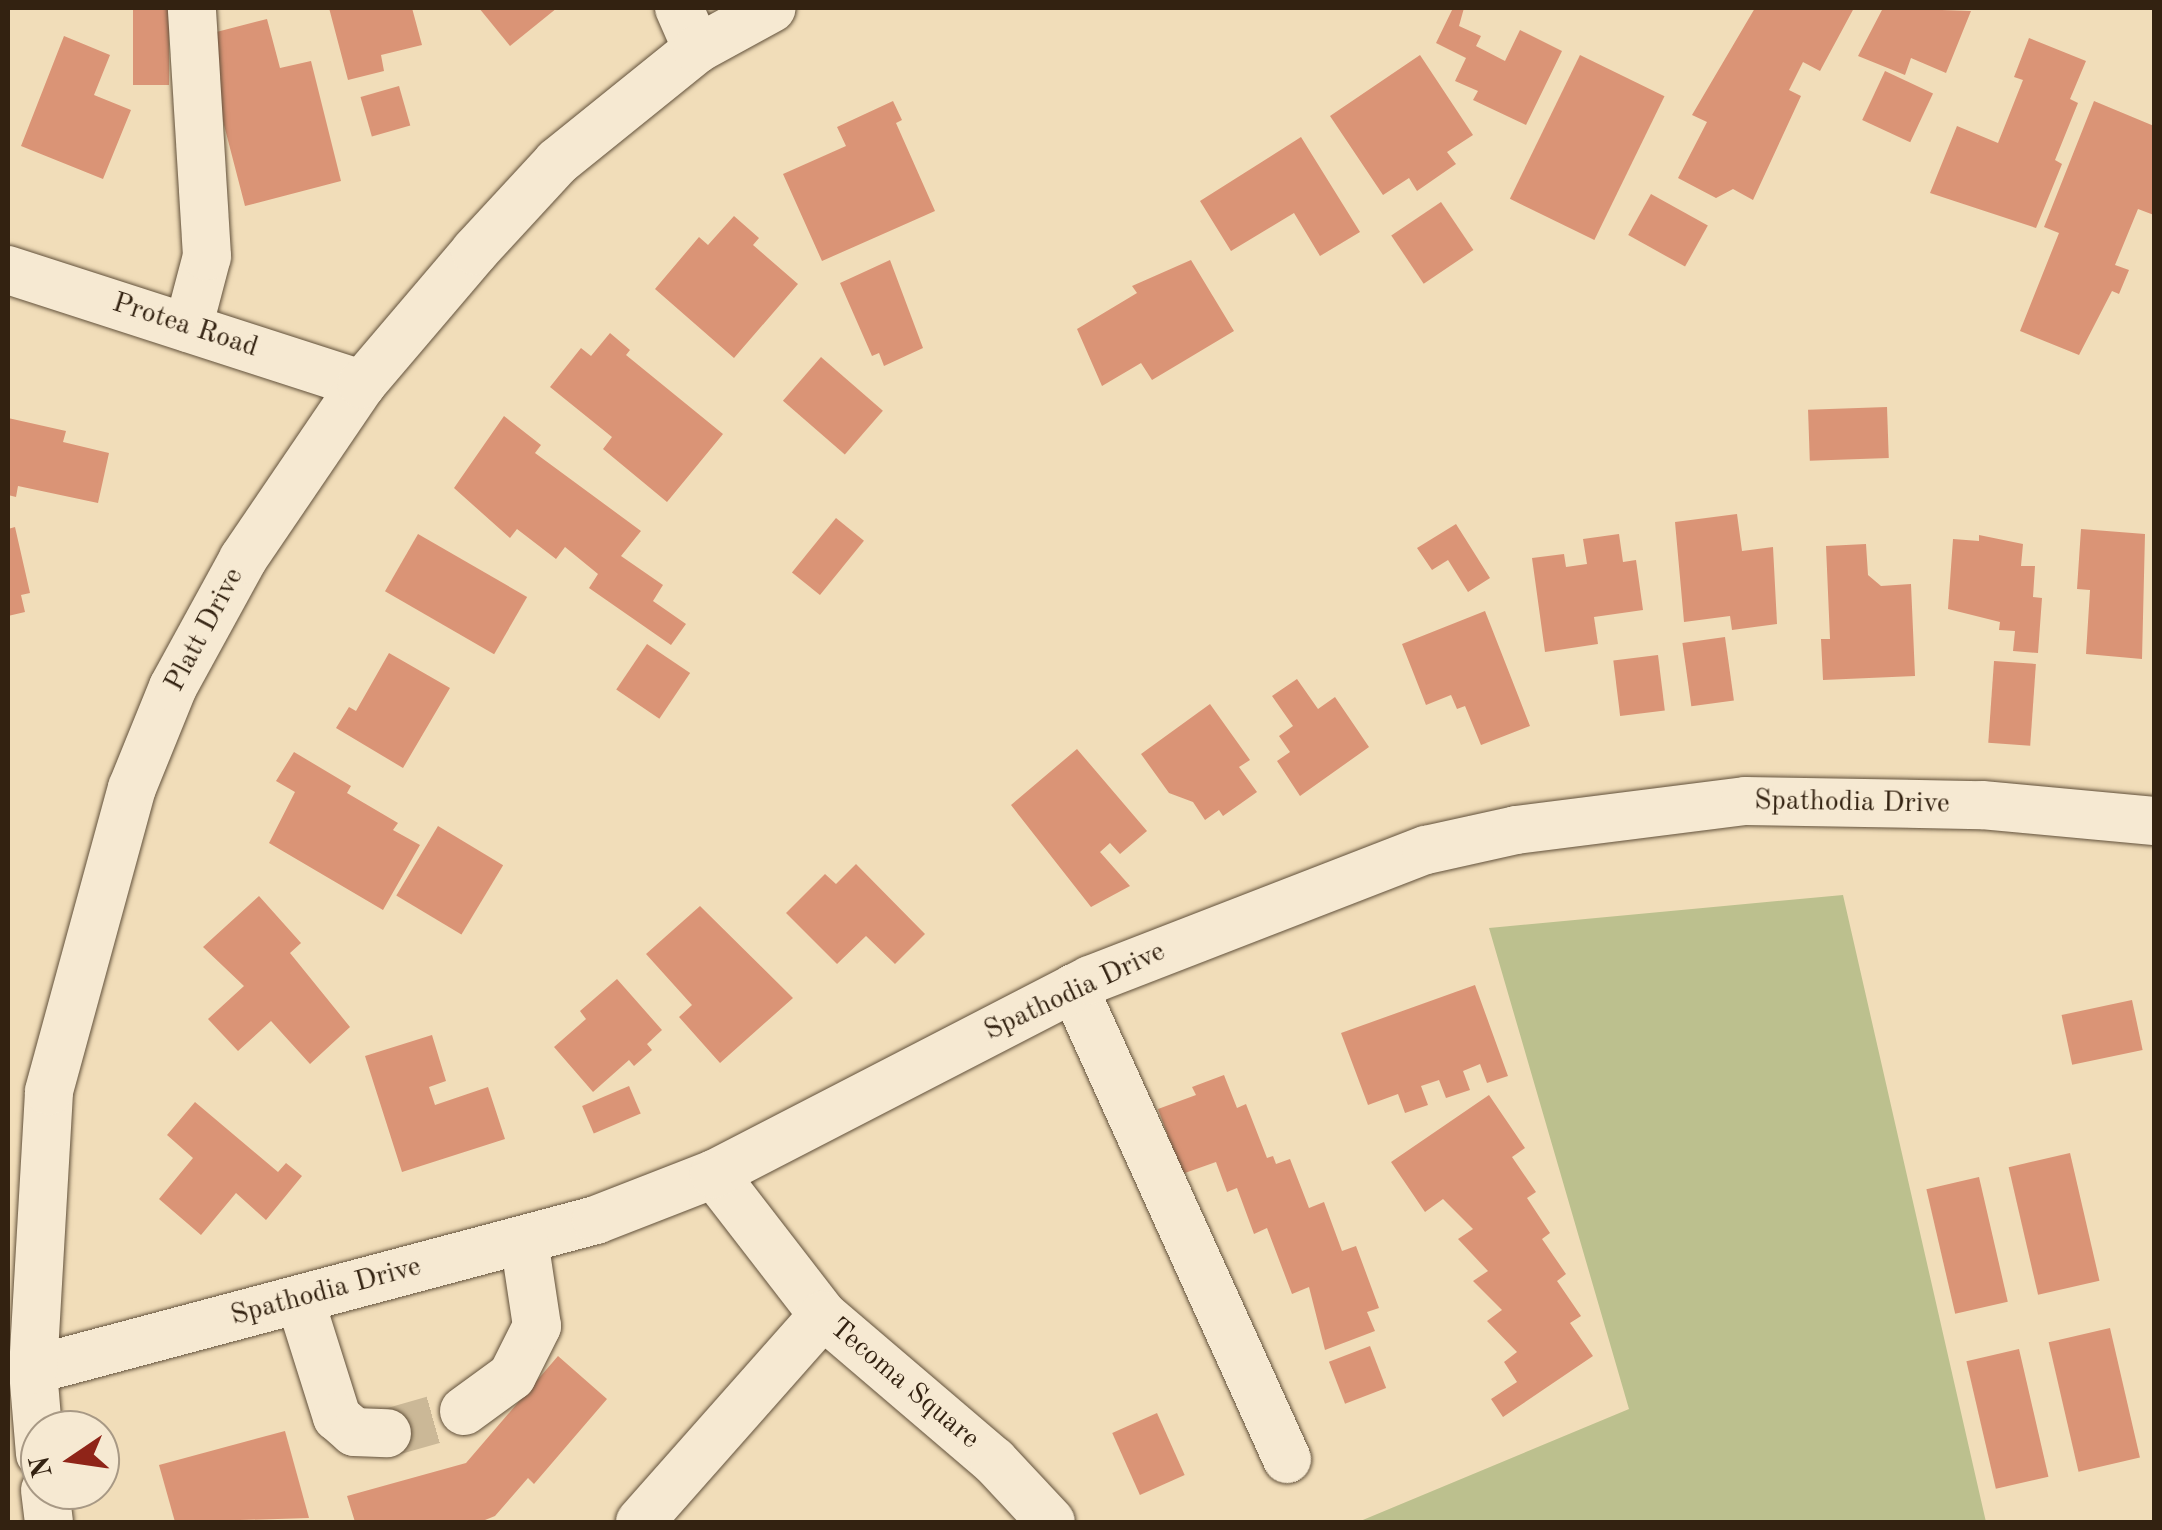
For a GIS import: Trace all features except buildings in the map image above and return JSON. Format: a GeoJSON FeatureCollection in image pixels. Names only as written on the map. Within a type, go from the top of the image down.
{"type":"FeatureCollection","features":[{"type":"Feature","properties":{"kind":"street"},"geometry":{"type":"LineString","coordinates":[[188,328],[208,256],[192,8]]}},
{"type":"Feature","properties":{"kind":"street","name":"Platt Drive"},"geometry":{"type":"LineString","coordinates":[[36,1410],[33,1370],[49,1091],[132,788],[208,620],[362,384],[557,162],[688,28],[772,8]]}},
{"type":"Feature","properties":{"kind":"street","name":"Protea Road"},"geometry":{"type":"LineString","coordinates":[[8,270],[362,384]]}},
{"type":"Feature","properties":{"kind":"street","name":"Spathodia Drive"},"geometry":{"type":"LineString","coordinates":[[33,1370],[596,1220],[714,1174],[1074,988],[1336,879],[1516,830],[1745,801],[1982,805],[2154,820]]}},
{"type":"Feature","properties":{"kind":"street"},"geometry":{"type":"LineString","coordinates":[[1074,988],[1288,1459]]}},
{"type":"Feature","properties":{"kind":"street"},"geometry":{"type":"LineString","coordinates":[[714,1174],[824,1315]]}},
{"type":"Feature","properties":{"kind":"street"},"geometry":{"type":"LineString","coordinates":[[464,1411],[512,1376],[537,1326],[524,1240]]}},
{"type":"Feature","properties":{"kind":"street"},"geometry":{"type":"LineString","coordinates":[[300,1300],[337,1418],[354,1432],[386,1433]]}},
{"type":"Feature","properties":{"kind":"street","name":"Tecoma Square"},"geometry":{"type":"LineString","coordinates":[[640,1522],[824,1315],[994,1461],[1051,1522]]}},
{"type":"Feature","properties":{"kind":"green space"},"geometry":{"type":"Polygon","coordinates":[[[1843,895],[1986,1522],[1358,1522],[1629,1409],[1489,928],[1843,895]]]}},
{"type":"Feature","properties":{"kind":"tunnel"},"geometry":{"type":"LineString","coordinates":[[387,1433],[464,1411]]}}]}
